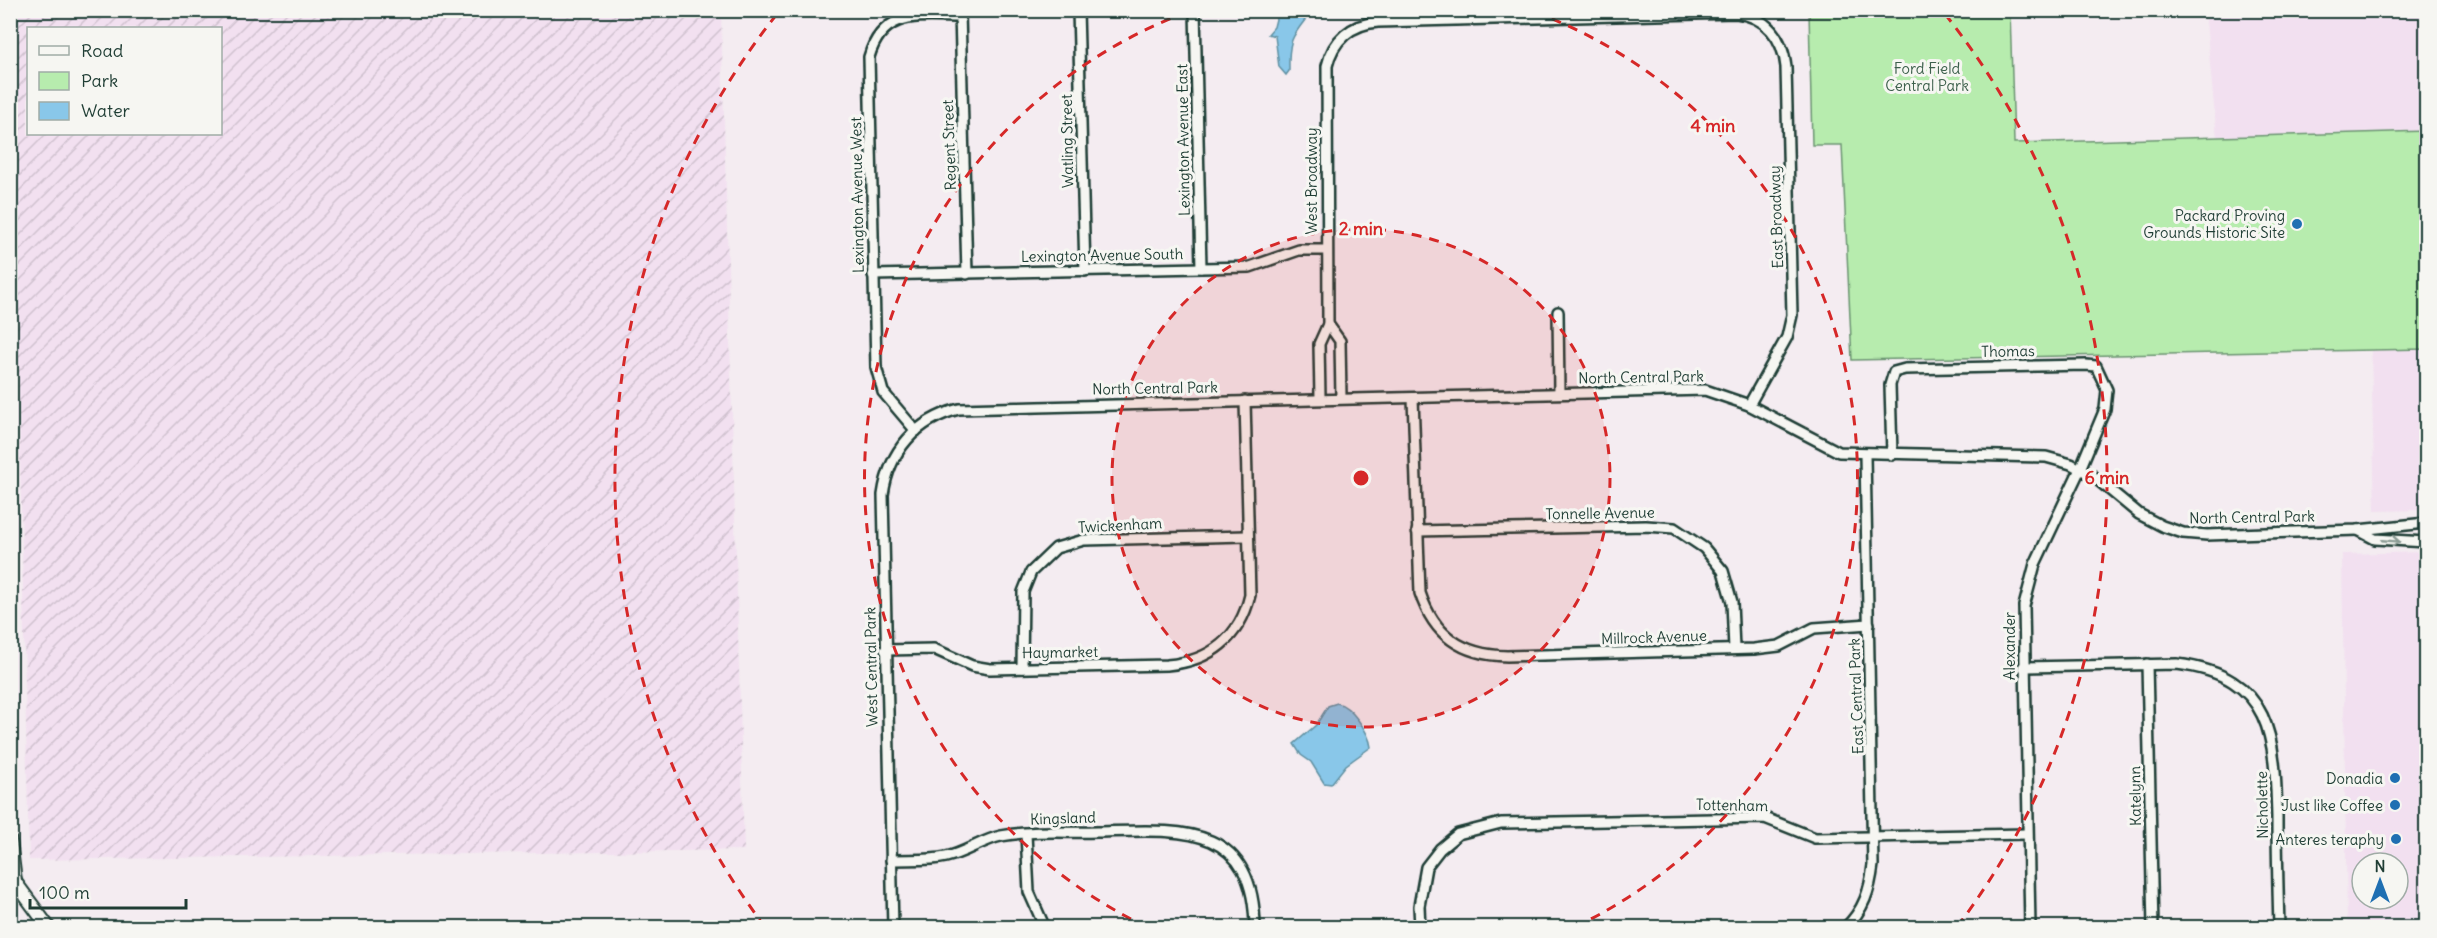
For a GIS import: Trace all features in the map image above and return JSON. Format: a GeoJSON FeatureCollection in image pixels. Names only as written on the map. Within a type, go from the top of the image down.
{"type":"FeatureCollection","features":[{"type":"Feature","properties":{"kind":"street","name":"Watling Street"},"geometry":{"type":"LineString","coordinates":[[1078,10],[1085,271]]}},
{"type":"Feature","properties":{"kind":"street","name":"Lexington Avenue East"},"geometry":{"type":"LineString","coordinates":[[1195,10],[1201,268]]}},
{"type":"Feature","properties":{"kind":"street","name":"East Broadway"},"geometry":{"type":"LineString","coordinates":[[1339,40],[1363,24],[1415,20],[1736,13],[1750,16],[1766,25],[1781,42],[1786,67],[1792,315],[1787,337],[1749,405]]}},
{"type":"Feature","properties":{"kind":"street","name":"Regent Street"},"geometry":{"type":"LineString","coordinates":[[960,14],[967,273]]}},
{"type":"Feature","properties":{"kind":"street","name":"Lexington Avenue West"},"geometry":{"type":"LineString","coordinates":[[916,430],[883,392],[878,380],[873,275],[869,57],[874,39],[892,23],[909,17],[960,14]]}},
{"type":"Feature","properties":{"kind":"street","name":"West Broadway"},"geometry":{"type":"LineString","coordinates":[[1320,398],[1319,344],[1328,324],[1327,66],[1329,55],[1339,40]]}},
{"type":"Feature","properties":{"kind":"street","name":"Lexington Avenue South"},"geometry":{"type":"LineString","coordinates":[[873,275],[1250,267],[1299,250],[1327,249]]}},
{"type":"Feature","properties":{"kind":"street"},"geometry":{"type":"LineString","coordinates":[[1557,312],[1559,393]]}},
{"type":"Feature","properties":{"kind":"street","name":"West Broadway"},"geometry":{"type":"LineString","coordinates":[[1328,324],[1340,341],[1341,398]]}},
{"type":"Feature","properties":{"kind":"street","name":"Thomas"},"geometry":{"type":"LineString","coordinates":[[1892,454],[1890,386],[1894,372],[1905,369],[2096,366],[2107,390],[2105,409],[2080,469]]}},
{"type":"Feature","properties":{"kind":"street"},"geometry":{"type":"LineString","coordinates":[[1319,370],[1340,369]]}},
{"type":"Feature","properties":{"kind":"street","name":"North Central Park"},"geometry":{"type":"LineString","coordinates":[[927,422],[949,411],[969,407],[1705,390],[1749,405],[1828,448],[1865,454],[2046,457],[2093,476],[2139,514],[2183,533],[2207,535],[2358,530],[2427,523]]}},
{"type":"Feature","properties":{"kind":"street"},"geometry":{"type":"LineString","coordinates":[[1413,398],[1417,531]]}},
{"type":"Feature","properties":{"kind":"street"},"geometry":{"type":"LineString","coordinates":[[1245,401],[1247,536]]}},
{"type":"Feature","properties":{"kind":"street","name":"West Central Park"},"geometry":{"type":"LineString","coordinates":[[893,927],[883,495],[889,467],[895,455],[916,430],[927,422]]}},
{"type":"Feature","properties":{"kind":"street","name":"East Central Park"},"geometry":{"type":"LineString","coordinates":[[1845,927],[1859,911],[1870,891],[1874,837],[1865,454]]}},
{"type":"Feature","properties":{"kind":"street","name":"Alexander"},"geometry":{"type":"LineString","coordinates":[[2030,927],[2026,834],[2024,667],[2026,590],[2035,564],[2080,469]]}},
{"type":"Feature","properties":{"kind":"street","name":"Tonnelle Avenue"},"geometry":{"type":"LineString","coordinates":[[1417,531],[1646,526],[1674,528],[1704,548],[1723,571],[1732,602],[1734,649]]}},
{"type":"Feature","properties":{"kind":"street","name":"North Central Park"},"geometry":{"type":"LineString","coordinates":[[2358,530],[2375,539],[2427,542]]}},
{"type":"Feature","properties":{"kind":"street","name":"Millrock Avenue"},"geometry":{"type":"LineString","coordinates":[[1417,531],[1420,592],[1427,615],[1441,632],[1465,648],[1494,656],[1779,646],[1822,626],[1869,624]]}},
{"type":"Feature","properties":{"kind":"street","name":"Haymarket"},"geometry":{"type":"LineString","coordinates":[[885,650],[933,649],[981,668],[1188,663],[1209,655],[1230,637],[1241,623],[1250,595],[1247,536]]}},
{"type":"Feature","properties":{"kind":"street","name":"Twickenham"},"geometry":{"type":"LineString","coordinates":[[1022,668],[1023,592],[1031,572],[1056,548],[1084,540],[1247,536]]}},
{"type":"Feature","properties":{"kind":"street"},"geometry":{"type":"LineString","coordinates":[[2024,667],[2147,664]]}},
{"type":"Feature","properties":{"kind":"street","name":"Nicholette"},"geometry":{"type":"LineString","coordinates":[[2147,664],[2200,667],[2222,676],[2244,691],[2266,722],[2276,758],[2279,927]]}},
{"type":"Feature","properties":{"kind":"street","name":"Katelynn"},"geometry":{"type":"LineString","coordinates":[[2147,664],[2153,927]]}},
{"type":"Feature","properties":{"kind":"street","name":"Tottenham"},"geometry":{"type":"LineString","coordinates":[[1420,927],[1419,906],[1426,867],[1440,849],[1458,834],[1501,823],[1765,818],[1815,838],[2026,834]]}},
{"type":"Feature","properties":{"kind":"street","name":"Kingsland"},"geometry":{"type":"LineString","coordinates":[[891,860],[945,858],[992,839],[1026,834],[1164,830],[1192,833],[1210,840],[1233,858],[1245,872],[1250,886],[1255,927]]}},
{"type":"Feature","properties":{"kind":"street"},"geometry":{"type":"LineString","coordinates":[[1026,834],[1029,892],[1034,910],[1045,927]]}},
{"type":"Feature","properties":{"kind":"street"},"geometry":{"type":"LineString","coordinates":[[10,841],[13,878],[49,927]]}},
{"type":"Feature","properties":{"kind":"shaded area"},"geometry":{"type":"Polygon","coordinates":[[[10,11],[721,11],[744,850],[29,860],[10,11]]]}},
{"type":"Feature","properties":{"kind":"shaded area"},"geometry":{"type":"Polygon","coordinates":[[[2205,11],[2426,11],[2426,131],[2217,138],[2205,11]]]}},
{"type":"Feature","properties":{"kind":"shaded area"},"geometry":{"type":"Polygon","coordinates":[[[2426,349],[2426,510],[2375,511],[2371,350],[2426,349]]]}},
{"type":"Feature","properties":{"kind":"shaded area"},"geometry":{"type":"Polygon","coordinates":[[[2426,552],[2426,927],[2347,927],[2342,554],[2426,552]]]}},
{"type":"Feature","properties":{"kind":"green space","name":"Packard Proving Grounds Historic Site"},"geometry":{"type":"Polygon","coordinates":[[[1809,11],[2010,11],[2014,143],[2426,131],[2426,349],[1852,360],[1842,145],[1812,145],[1809,11]]]}},
{"type":"Feature","properties":{"kind":"water"},"geometry":{"type":"Polygon","coordinates":[[[1278,11],[1312,11],[1293,38],[1289,71],[1286,75],[1279,67],[1275,36],[1268,34],[1274,27],[1278,11]]]}},
{"type":"Feature","properties":{"kind":"water"},"geometry":{"type":"Polygon","coordinates":[[[1337,703],[1348,709],[1358,720],[1367,734],[1371,747],[1346,765],[1331,784],[1324,783],[1311,762],[1301,755],[1294,744],[1316,725],[1328,706],[1337,703]]]}},
{"type":"Feature","properties":{"kind":"place","name":"Packard Proving Grounds Historic Site"},"geometry":{"type":"Point","coordinates":[2297,224]}},
{"type":"Feature","properties":{"kind":"place","name":"Donadia"},"geometry":{"type":"Point","coordinates":[2395,778]}},
{"type":"Feature","properties":{"kind":"place","name":"Just like Coffee"},"geometry":{"type":"Point","coordinates":[2395,805]}},
{"type":"Feature","properties":{"kind":"place","name":"Anteres teraphy"},"geometry":{"type":"Point","coordinates":[2396,839]}},
{"type":"Feature","properties":{"kind":"park label","name":"Ford Field Central Park"},"geometry":{"type":"Point","coordinates":[1927,76]}}]}
